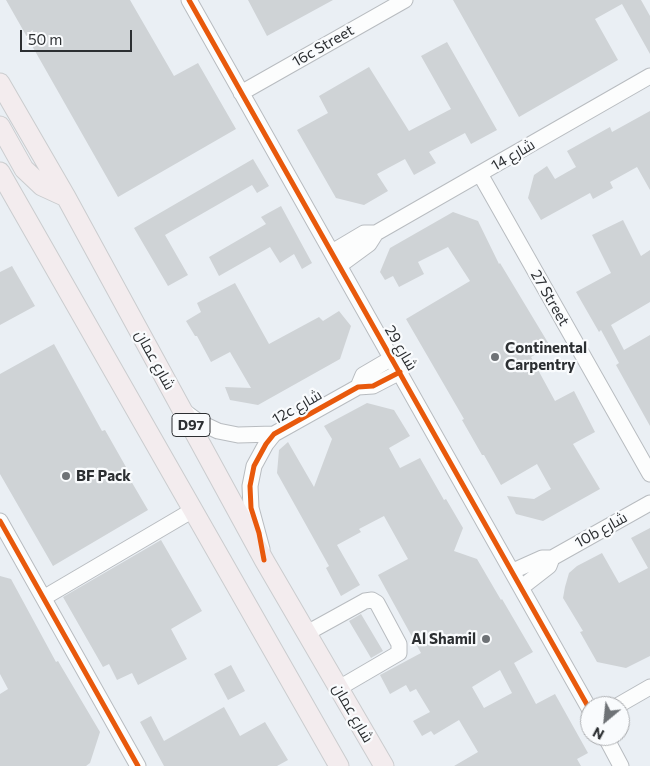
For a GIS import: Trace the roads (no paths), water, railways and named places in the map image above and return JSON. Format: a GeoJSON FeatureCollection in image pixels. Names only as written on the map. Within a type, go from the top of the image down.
{"type":"FeatureCollection","features":[{"type":"Feature","properties":{"kind":"main road","name":"شارع عمان"},"geometry":{"type":"LineString","coordinates":[[0,83],[66,197],[264,560],[384,766]]}},
{"type":"Feature","properties":{"kind":"main road"},"geometry":{"type":"LineString","coordinates":[[0,126],[24,169],[42,186],[66,197]]}},
{"type":"Feature","properties":{"kind":"main road","name":"D97"},"geometry":{"type":"LineString","coordinates":[[0,172],[339,766]]}},
{"type":"Feature","properties":{"kind":"street","name":"شارع 29"},"geometry":{"type":"LineString","coordinates":[[189,0],[582,696]]}},
{"type":"Feature","properties":{"kind":"street","name":"16c Street"},"geometry":{"type":"LineString","coordinates":[[242,93],[405,0]]}},
{"type":"Feature","properties":{"kind":"street","name":"شارع 14"},"geometry":{"type":"LineString","coordinates":[[340,266],[369,244],[376,233],[650,76]]}},
{"type":"Feature","properties":{"kind":"street","name":"27 Street"},"geometry":{"type":"LineString","coordinates":[[480,174],[650,474]]}},
{"type":"Feature","properties":{"kind":"street","name":"شارع 14"},"geometry":{"type":"LineString","coordinates":[[332,252],[364,233],[376,233]]}},
{"type":"Feature","properties":{"kind":"street","name":"12c شارع"},"geometry":{"type":"LineString","coordinates":[[358,387],[363,375],[392,358]]}},
{"type":"Feature","properties":{"kind":"street","name":"12c شارع"},"geometry":{"type":"LineString","coordinates":[[264,560],[259,533],[251,508],[250,486],[254,466],[274,434],[358,387],[374,386],[400,372]]}},
{"type":"Feature","properties":{"kind":"street","name":"12c شارع"},"geometry":{"type":"LineString","coordinates":[[182,410],[199,422],[218,431],[238,435],[274,434]]}},
{"type":"Feature","properties":{"kind":"street","name":"10b شارع"},"geometry":{"type":"LineString","coordinates":[[512,571],[542,558],[552,558],[650,503]]}},
{"type":"Feature","properties":{"kind":"street"},"geometry":{"type":"LineString","coordinates":[[44,598],[193,510]]}},
{"type":"Feature","properties":{"kind":"street"},"geometry":{"type":"LineString","coordinates":[[2,529],[44,598],[137,766]]}},
{"type":"Feature","properties":{"kind":"street","name":"10b شارع"},"geometry":{"type":"LineString","coordinates":[[522,587],[549,566],[552,558]]}},
{"type":"Feature","properties":{"kind":"street"},"geometry":{"type":"LineString","coordinates":[[307,633],[365,601],[372,600],[377,603],[399,644],[399,653],[339,688]]}},
{"type":"Feature","properties":{"kind":"street"},"geometry":{"type":"LineString","coordinates":[[630,699],[650,687]]}},
{"type":"Feature","properties":{"kind":"street"},"geometry":{"type":"LineString","coordinates":[[610,746],[621,766]]}},
{"type":"Feature","properties":{"kind":"place","name":"Continental Carpentry"},"geometry":{"type":"Point","coordinates":[495,357]}},
{"type":"Feature","properties":{"kind":"place","name":"BF Pack"},"geometry":{"type":"Point","coordinates":[66,476]}},
{"type":"Feature","properties":{"kind":"place","name":"Al Shamil"},"geometry":{"type":"Point","coordinates":[486,639]}}]}
